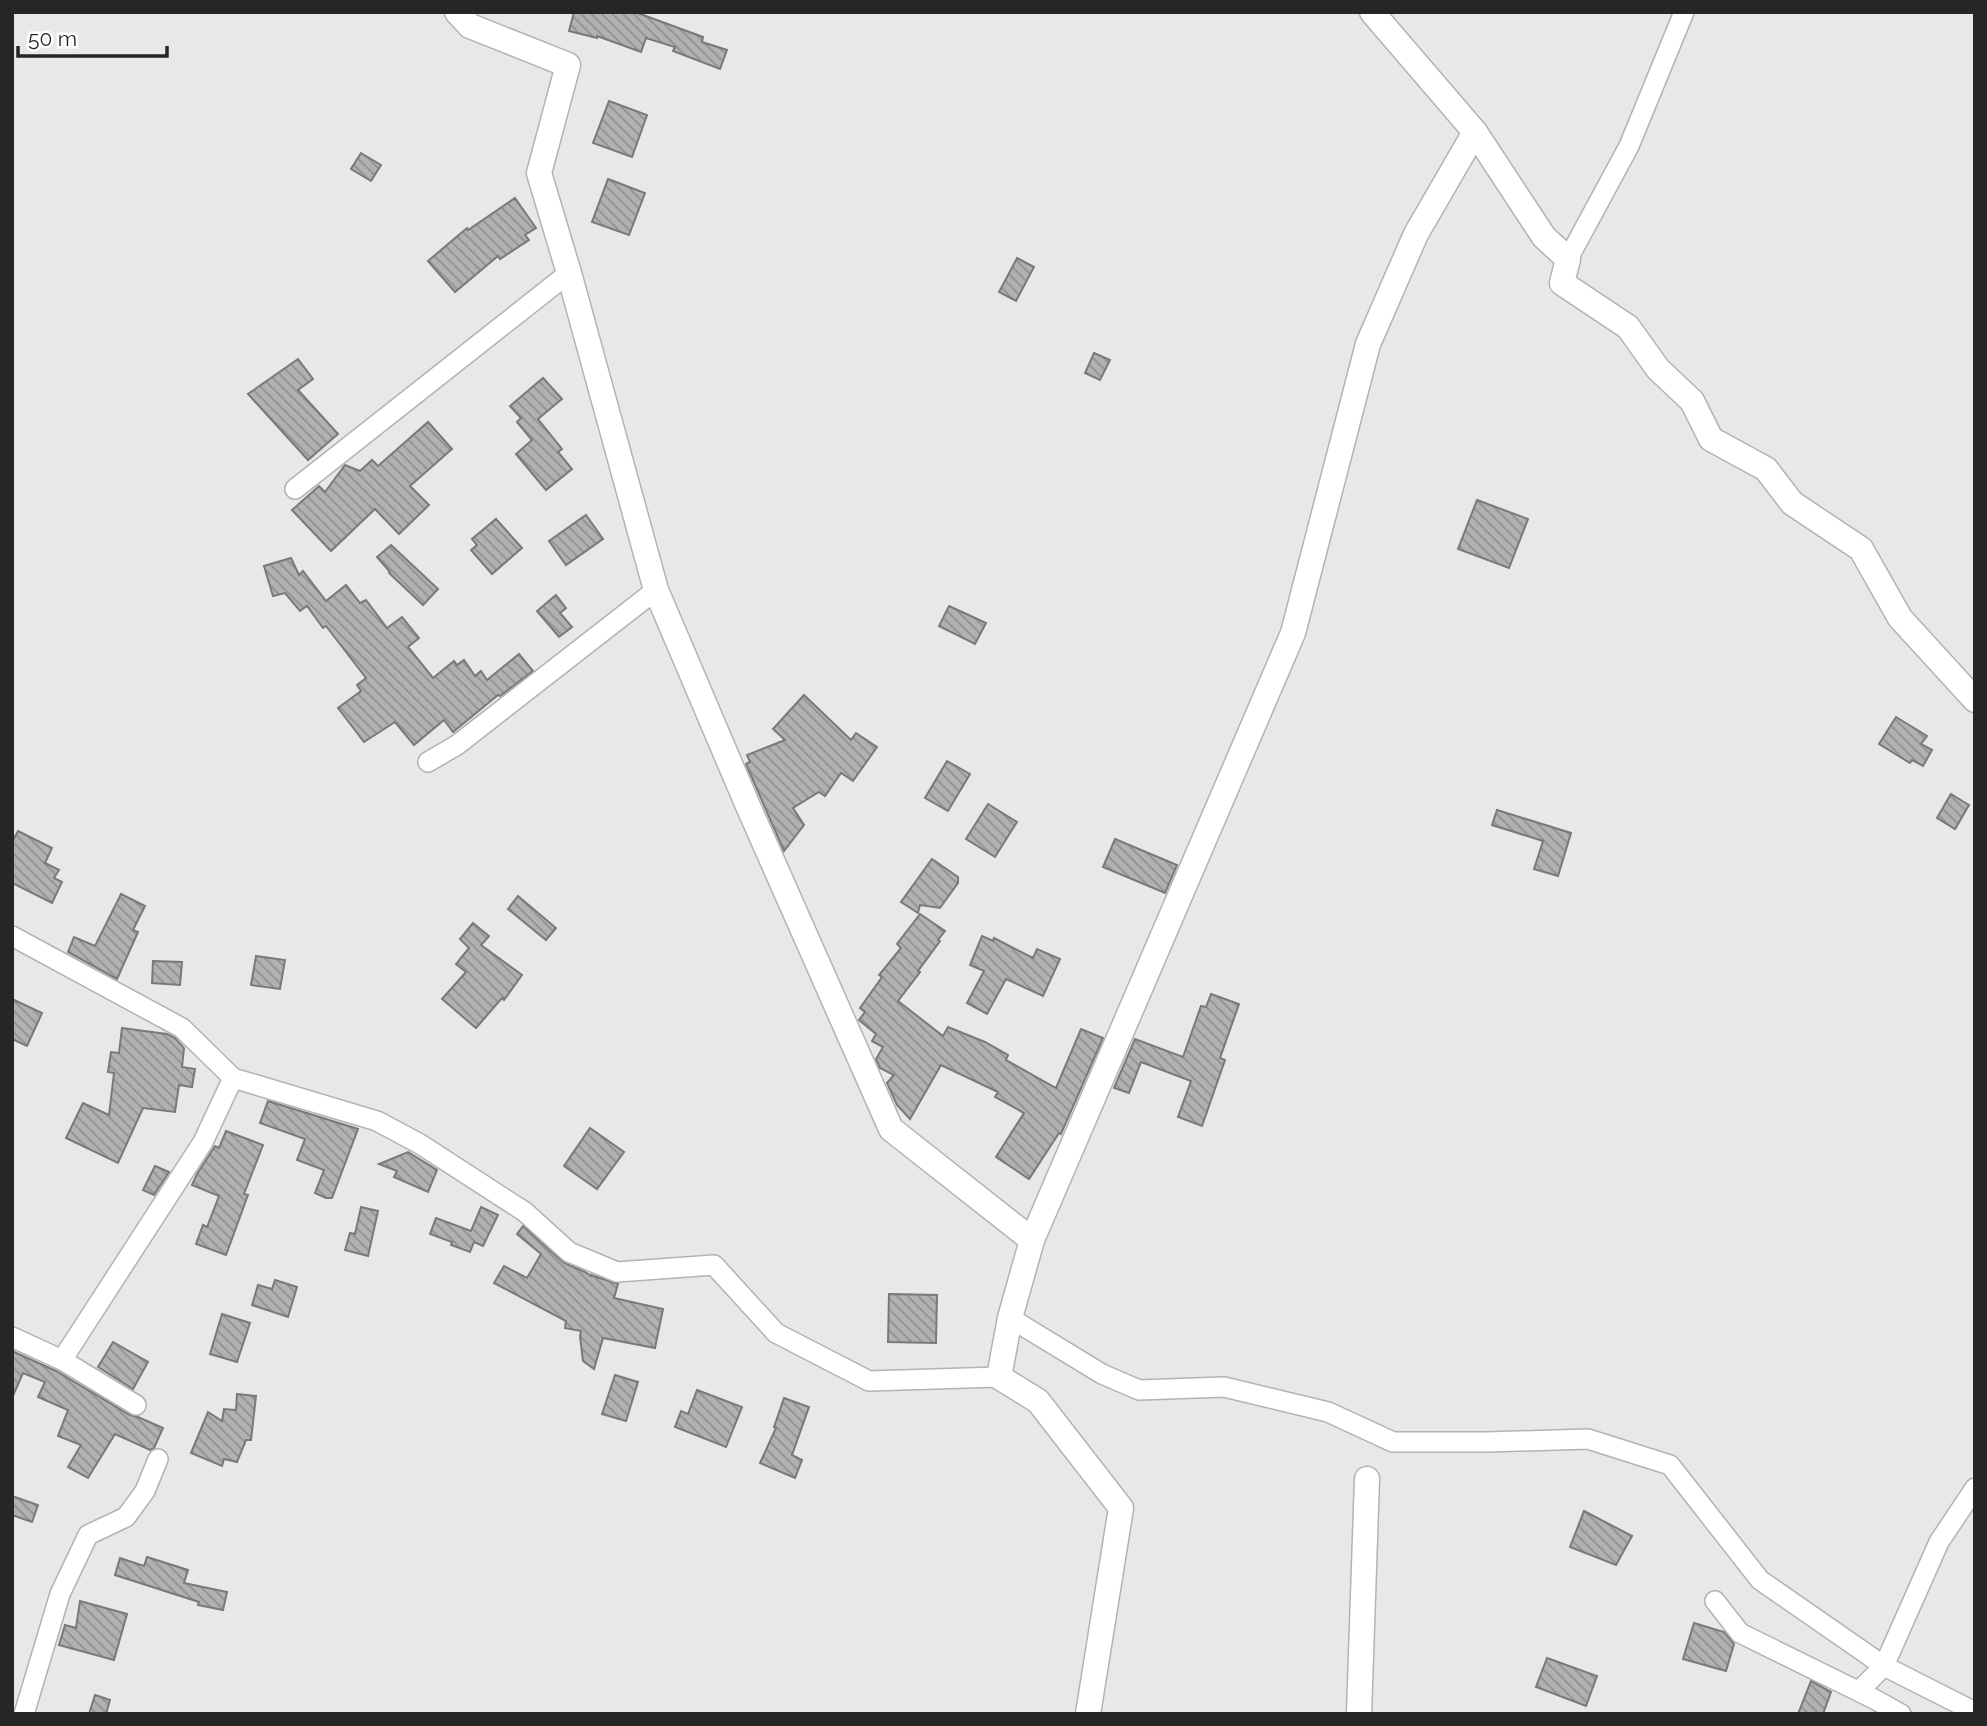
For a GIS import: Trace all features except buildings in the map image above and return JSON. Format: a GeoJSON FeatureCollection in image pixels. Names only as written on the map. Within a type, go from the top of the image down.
{"type":"FeatureCollection","features":[{"type":"Feature","properties":{"kind":"street"},"geometry":{"type":"LineString","coordinates":[[457,12],[470,26],[568,65],[539,173],[656,590],[891,1129],[1032,1240]]}},
{"type":"Feature","properties":{"kind":"street"},"geometry":{"type":"LineString","coordinates":[[1372,12],[1475,132],[1544,237],[1568,259]]}},
{"type":"Feature","properties":{"kind":"street"},"geometry":{"type":"LineString","coordinates":[[1684,12],[1629,146],[1568,259],[1562,283],[1628,327],[1658,369],[1692,401],[1711,439],[1766,469],[1792,503],[1861,549],[1900,618],[1975,700]]}},
{"type":"Feature","properties":{"kind":"street"},"geometry":{"type":"LineString","coordinates":[[999,1377],[1008,1330],[1032,1240],[1293,633],[1368,344],[1416,234],[1475,132]]}},
{"type":"Feature","properties":{"kind":"street"},"geometry":{"type":"LineString","coordinates":[[295,489],[569,273]]}},
{"type":"Feature","properties":{"kind":"street"},"geometry":{"type":"LineString","coordinates":[[428,762],[457,745],[656,590]]}},
{"type":"Feature","properties":{"kind":"street"},"geometry":{"type":"LineString","coordinates":[[12,936],[182,1028],[233,1078],[377,1121],[420,1144],[525,1212],[569,1252],[617,1272],[714,1265],[776,1333],[869,1381],[999,1377],[1038,1401],[1121,1508],[1088,1714]]}},
{"type":"Feature","properties":{"kind":"street"},"geometry":{"type":"LineString","coordinates":[[62,1360],[203,1142],[233,1078]]}},
{"type":"Feature","properties":{"kind":"street"},"geometry":{"type":"LineString","coordinates":[[1008,1330],[1139,1390],[1224,1387],[1328,1412],[1393,1442],[1588,1439],[1670,1465],[1760,1580],[1884,1666],[1975,1712]]}},
{"type":"Feature","properties":{"kind":"street"},"geometry":{"type":"LineString","coordinates":[[12,1336],[62,1360],[136,1405]]}},
{"type":"Feature","properties":{"kind":"street"},"geometry":{"type":"LineString","coordinates":[[24,1714],[60,1594],[88,1535],[126,1517],[145,1491],[158,1458]]}},
{"type":"Feature","properties":{"kind":"street"},"geometry":{"type":"LineString","coordinates":[[1359,1714],[1367,1479]]}},
{"type":"Feature","properties":{"kind":"street"},"geometry":{"type":"LineString","coordinates":[[1859,1691],[1884,1666],[1939,1542],[1975,1488]]}},
{"type":"Feature","properties":{"kind":"street"},"geometry":{"type":"LineString","coordinates":[[1715,1601],[1740,1633],[1901,1714]]}}]}
